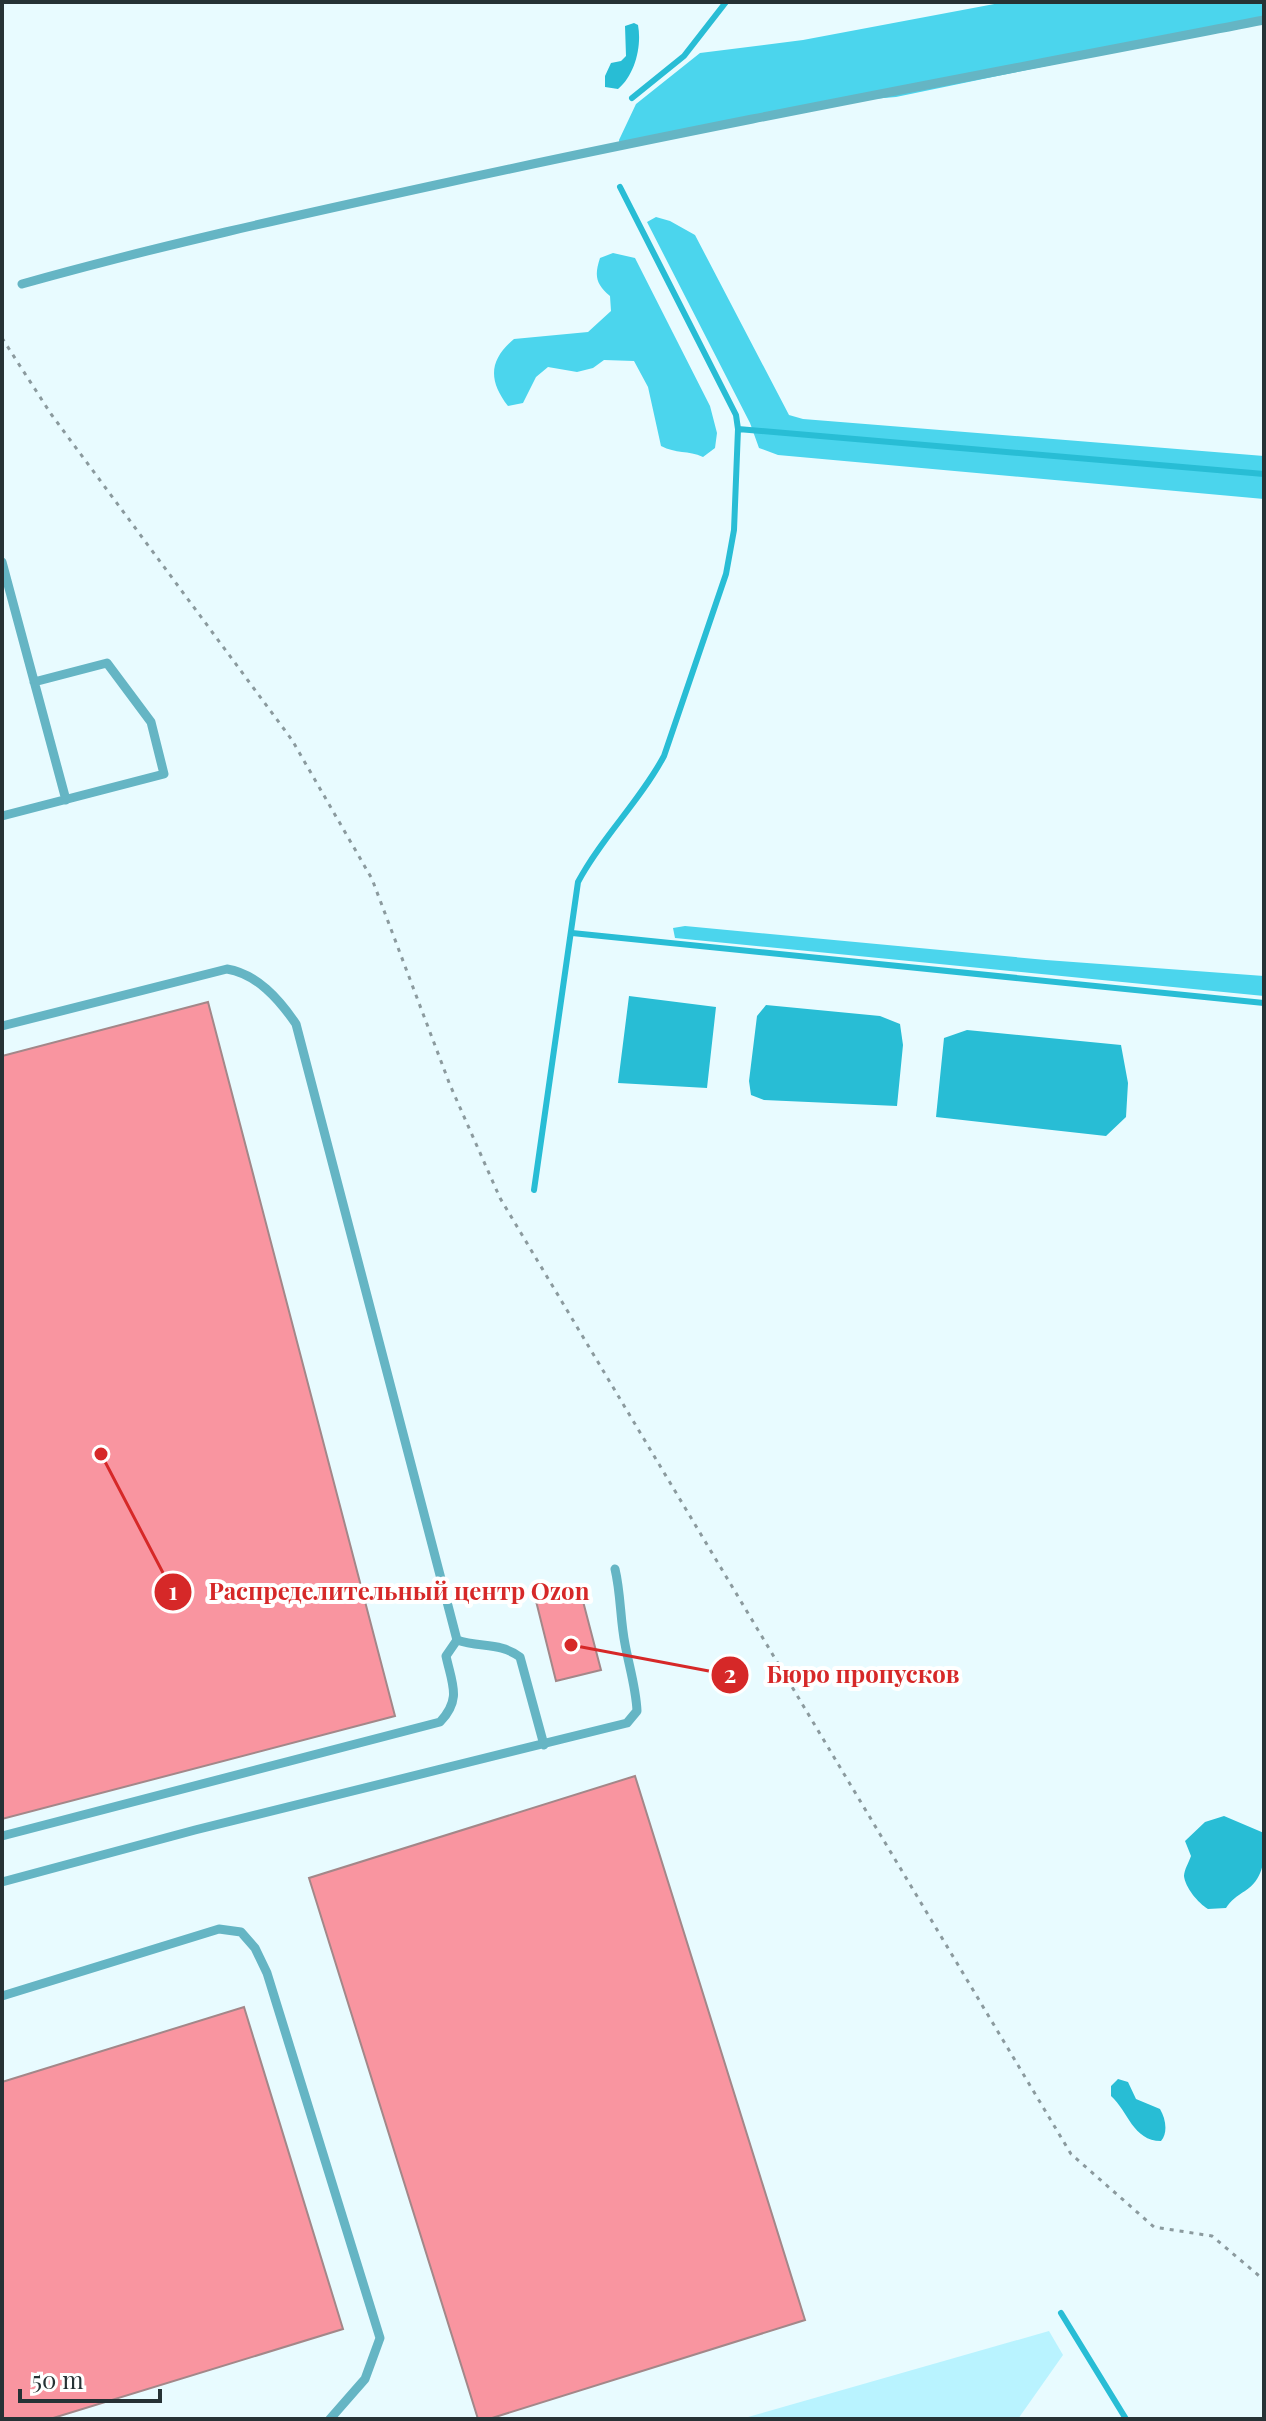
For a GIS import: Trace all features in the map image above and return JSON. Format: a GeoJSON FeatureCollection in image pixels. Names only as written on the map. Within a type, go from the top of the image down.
{"type":"FeatureCollection","features":[{"type":"Feature","properties":{"kind":"lane"},"geometry":{"type":"LineString","coordinates":[[22,284],[108,260],[298,215],[616,145],[1264,20]]}},
{"type":"Feature","properties":{"kind":"lane"},"geometry":{"type":"LineString","coordinates":[[2,562],[66,800]]}},
{"type":"Feature","properties":{"kind":"lane"},"geometry":{"type":"LineString","coordinates":[[2,816],[164,774],[151,722],[107,663],[34,682]]}},
{"type":"Feature","properties":{"kind":"lane"},"geometry":{"type":"LineString","coordinates":[[2,1026],[227,969],[243,972],[261,983],[288,1011],[296,1024],[457,1640],[446,1656],[455,1697],[452,1710],[440,1722],[2,1836]]}},
{"type":"Feature","properties":{"kind":"lane"},"geometry":{"type":"LineString","coordinates":[[2,1882],[195,1830],[627,1723],[637,1711],[615,1569]]}},
{"type":"Feature","properties":{"kind":"lane"},"geometry":{"type":"LineString","coordinates":[[457,1640],[476,1647],[507,1647],[520,1657],[544,1745]]}},
{"type":"Feature","properties":{"kind":"lane"},"geometry":{"type":"LineString","coordinates":[[2,1996],[219,1929],[241,1932],[255,1948],[267,1973],[380,2338],[365,2379],[330,2419]]}},
{"type":"Feature","properties":{"kind":"path"},"geometry":{"type":"LineString","coordinates":[[2,338],[51,414],[292,740],[372,879],[450,1085],[500,1198],[1071,2154],[1154,2227],[1212,2236],[1264,2280]]}},
{"type":"Feature","properties":{"kind":"shaded area"},"geometry":{"type":"Polygon","coordinates":[[[1005,2],[1264,2],[1264,21],[896,97],[836,102],[620,147],[619,140],[636,104],[700,53],[803,40],[1005,2]]]}},
{"type":"Feature","properties":{"kind":"shaded area"},"geometry":{"type":"Polygon","coordinates":[[[638,25],[639,42],[633,68],[618,89],[605,87],[605,76],[611,63],[621,61],[626,56],[625,26],[638,25]]]}},
{"type":"Feature","properties":{"kind":"shaded area"},"geometry":{"type":"Polygon","coordinates":[[[656,217],[695,235],[789,415],[803,419],[1264,456],[1264,499],[778,455],[759,448],[750,423],[647,222],[656,217]]]}},
{"type":"Feature","properties":{"kind":"shaded area"},"geometry":{"type":"Polygon","coordinates":[[[613,253],[635,258],[710,406],[717,433],[715,448],[703,457],[661,446],[648,387],[634,361],[604,360],[593,368],[577,372],[548,367],[536,377],[523,403],[508,406],[497,388],[496,363],[514,339],[588,332],[611,311],[610,296],[599,283],[597,270],[600,258],[613,253]]]}},
{"type":"Feature","properties":{"kind":"shaded area"},"geometry":{"type":"Polygon","coordinates":[[[685,926],[1046,960],[1264,976],[1264,996],[675,938],[673,928],[685,926]]]}},
{"type":"Feature","properties":{"kind":"shaded area"},"geometry":{"type":"Polygon","coordinates":[[[629,996],[716,1007],[707,1088],[618,1083],[629,996]]]}},
{"type":"Feature","properties":{"kind":"shaded area"},"geometry":{"type":"Polygon","coordinates":[[[766,1005],[880,1016],[900,1024],[903,1045],[897,1106],[764,1100],[751,1095],[749,1081],[757,1016],[766,1005]]]}},
{"type":"Feature","properties":{"kind":"shaded area"},"geometry":{"type":"Polygon","coordinates":[[[967,1030],[1121,1045],[1128,1083],[1126,1117],[1106,1136],[936,1117],[944,1038],[967,1030]]]}},
{"type":"Feature","properties":{"kind":"shaded area"},"geometry":{"type":"Polygon","coordinates":[[[1224,1816],[1264,1833],[1262,1866],[1252,1885],[1226,1908],[1208,1909],[1200,1903],[1185,1880],[1191,1856],[1185,1841],[1205,1822],[1224,1816]]]}},
{"type":"Feature","properties":{"kind":"shaded area"},"geometry":{"type":"Polygon","coordinates":[[[1118,2079],[1128,2082],[1136,2099],[1160,2109],[1165,2126],[1161,2141],[1152,2140],[1137,2131],[1111,2096],[1111,2086],[1118,2079]]]}},
{"type":"Feature","properties":{"kind":"shaded area"},"geometry":{"type":"Polygon","coordinates":[[[1049,2331],[1063,2355],[1018,2419],[741,2419],[1049,2331]]]}},
{"type":"Feature","properties":{"kind":"building"},"geometry":{"type":"Polygon","coordinates":[[[208,1002],[395,1716],[2,1819],[2,1056],[208,1002]]]}},
{"type":"Feature","properties":{"kind":"building"},"geometry":{"type":"Polygon","coordinates":[[[579,1586],[601,1670],[556,1681],[535,1597],[579,1586]]]}},
{"type":"Feature","properties":{"kind":"building"},"geometry":{"type":"Polygon","coordinates":[[[635,1776],[805,2320],[489,2419],[478,2419],[309,1878],[635,1776]]]}},
{"type":"Feature","properties":{"kind":"building"},"geometry":{"type":"Polygon","coordinates":[[[244,2007],[343,2329],[50,2419],[2,2419],[2,2082],[244,2007]]]}},
{"type":"Feature","properties":{"kind":"waterway"},"geometry":{"type":"LineString","coordinates":[[632,98],[684,56],[726,2]]}},
{"type":"Feature","properties":{"kind":"waterway"},"geometry":{"type":"LineString","coordinates":[[534,1190],[578,882],[664,756],[726,574],[734,530],[736,415],[620,187]]}},
{"type":"Feature","properties":{"kind":"waterway"},"geometry":{"type":"LineString","coordinates":[[738,429],[1264,474]]}},
{"type":"Feature","properties":{"kind":"waterway"},"geometry":{"type":"LineString","coordinates":[[572,933],[1264,1003]]}},
{"type":"Feature","properties":{"kind":"waterway"},"geometry":{"type":"LineString","coordinates":[[1061,2313],[1126,2419]]}},
{"type":"Feature","properties":{"kind":"place","name":"Распределительный центр Ozon"},"geometry":{"type":"Point","coordinates":[101,1454]}},
{"type":"Feature","properties":{"kind":"place","name":"Бюро пропусков"},"geometry":{"type":"Point","coordinates":[571,1645]}}]}
